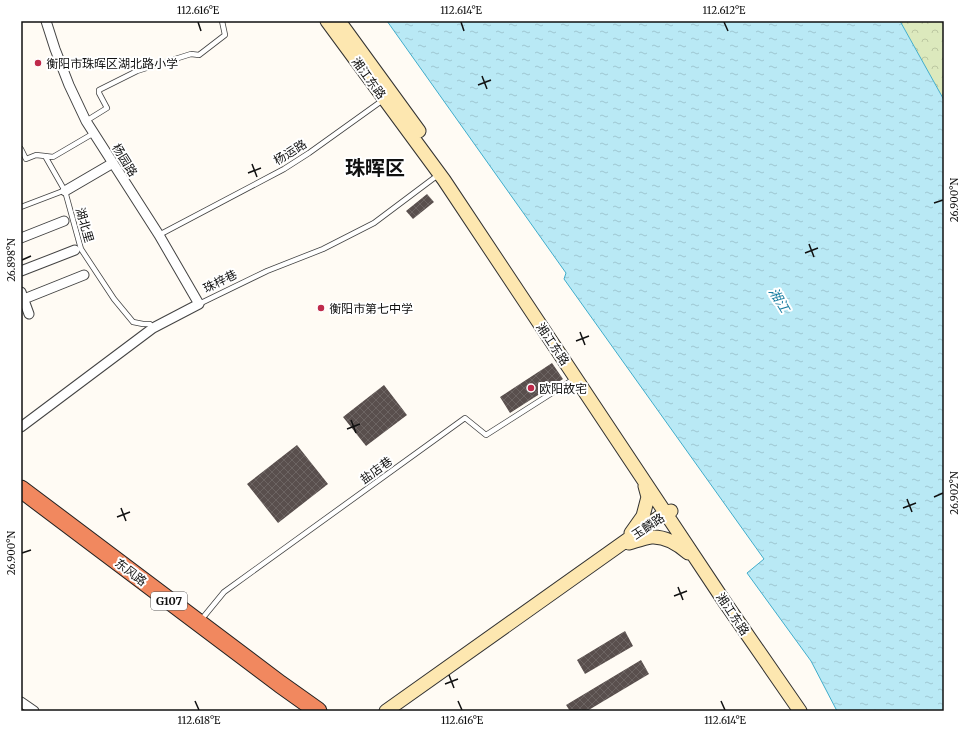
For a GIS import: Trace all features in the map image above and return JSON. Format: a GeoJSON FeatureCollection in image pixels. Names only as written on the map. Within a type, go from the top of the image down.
{"type":"FeatureCollection","features":[{"type":"Feature","properties":{"kind":"highway","name":"东风路"},"geometry":{"type":"LineString","coordinates":[[21,489],[198,623],[318,711]]}},
{"type":"Feature","properties":{"kind":"highway","name":"东风路"},"geometry":{"type":"LineString","coordinates":[[21,501],[300,711]]}},
{"type":"Feature","properties":{"kind":"main road","name":"湘江东路"},"geometry":{"type":"LineString","coordinates":[[327,21],[440,174],[643,480],[668,513],[807,711]]}},
{"type":"Feature","properties":{"kind":"main road","name":"湘江东路"},"geometry":{"type":"LineString","coordinates":[[339,21],[451,175],[668,513],[696,560],[800,711]]}},
{"type":"Feature","properties":{"kind":"main road"},"geometry":{"type":"LineString","coordinates":[[628,542],[643,516],[648,497],[643,480]]}},
{"type":"Feature","properties":{"kind":"main road","name":"玉麟路"},"geometry":{"type":"LineString","coordinates":[[394,711],[668,513]]}},
{"type":"Feature","properties":{"kind":"main road"},"geometry":{"type":"LineString","coordinates":[[628,542],[652,537],[668,539],[696,560]]}},
{"type":"Feature","properties":{"kind":"main road","name":"玉麟路"},"geometry":{"type":"LineString","coordinates":[[386,711],[628,542]]}},
{"type":"Feature","properties":{"kind":"street","name":"杨园路"},"geometry":{"type":"LineString","coordinates":[[46,21],[69,85],[86,121],[158,235],[199,304]]}},
{"type":"Feature","properties":{"kind":"street"},"geometry":{"type":"LineString","coordinates":[[64,191],[113,163]]}},
{"type":"Feature","properties":{"kind":"street"},"geometry":{"type":"LineString","coordinates":[[21,238],[64,221]]}},
{"type":"Feature","properties":{"kind":"street"},"geometry":{"type":"LineString","coordinates":[[21,271],[75,250]]}},
{"type":"Feature","properties":{"kind":"street"},"geometry":{"type":"LineString","coordinates":[[29,314],[22,296],[84,275]]}},
{"type":"Feature","properties":{"kind":"street","name":"珠梓巷"},"geometry":{"type":"LineString","coordinates":[[21,427],[154,328],[199,304]]}},
{"type":"Feature","properties":{"kind":"street"},"geometry":{"type":"LineString","coordinates":[[21,702],[34,711]]}},
{"type":"Feature","properties":{"kind":"lane"},"geometry":{"type":"LineString","coordinates":[[86,121],[107,108],[99,93],[99,90],[136,71],[191,54],[198,55],[225,35],[222,21]]}},
{"type":"Feature","properties":{"kind":"lane","name":"杨运路"},"geometry":{"type":"LineString","coordinates":[[158,235],[284,169],[309,153],[384,99]]}},
{"type":"Feature","properties":{"kind":"lane"},"geometry":{"type":"LineString","coordinates":[[21,149],[26,159],[36,155],[53,157],[94,133]]}},
{"type":"Feature","properties":{"kind":"lane","name":"湖北里"},"geometry":{"type":"LineString","coordinates":[[45,156],[64,191],[81,249],[85,256],[114,299],[133,322],[150,324],[154,328]]}},
{"type":"Feature","properties":{"kind":"lane","name":"珠梓巷"},"geometry":{"type":"LineString","coordinates":[[199,304],[267,271],[323,249],[374,223],[440,174]]}},
{"type":"Feature","properties":{"kind":"lane"},"geometry":{"type":"LineString","coordinates":[[21,207],[64,191]]}},
{"type":"Feature","properties":{"kind":"lane","name":"盐店巷"},"geometry":{"type":"LineString","coordinates":[[198,623],[224,592],[465,418],[486,435],[575,378]]}},
{"type":"Feature","properties":{"kind":"green space"},"geometry":{"type":"Polygon","coordinates":[[[900,21],[944,21],[944,100],[900,21]]]}},
{"type":"Feature","properties":{"kind":"water","name":"湘江"},"geometry":{"type":"Polygon","coordinates":[[[387,21],[900,21],[944,100],[944,711],[837,711],[811,661],[747,573],[764,559],[564,279],[566,273],[387,21]]]}},
{"type":"Feature","properties":{"kind":"building"},"geometry":{"type":"Polygon","coordinates":[[[427,194],[434,202],[413,219],[406,211],[427,194]]]}},
{"type":"Feature","properties":{"kind":"building","name":"欧阳故宅"},"geometry":{"type":"Polygon","coordinates":[[[552,363],[563,379],[510,413],[500,397],[552,363]]]}},
{"type":"Feature","properties":{"kind":"building"},"geometry":{"type":"Polygon","coordinates":[[[384,385],[407,415],[366,446],[343,417],[384,385]]]}},
{"type":"Feature","properties":{"kind":"building"},"geometry":{"type":"Polygon","coordinates":[[[297,445],[328,484],[278,523],[247,484],[297,445]]]}},
{"type":"Feature","properties":{"kind":"building"},"geometry":{"type":"Polygon","coordinates":[[[625,631],[633,646],[585,674],[577,660],[625,631]]]}},
{"type":"Feature","properties":{"kind":"building"},"geometry":{"type":"Polygon","coordinates":[[[641,660],[649,674],[587,711],[570,711],[566,705],[641,660]]]}},
{"type":"Feature","properties":{"kind":"place","name":"衡阳市珠晖区湖北路小学"},"geometry":{"type":"Point","coordinates":[38,63]}},
{"type":"Feature","properties":{"kind":"place","name":"衡阳市第七中学"},"geometry":{"type":"Point","coordinates":[321,308]}},
{"type":"Feature","properties":{"kind":"place","name":"欧阳故宅"},"geometry":{"type":"Point","coordinates":[531,388]}},
{"type":"Feature","properties":{"kind":"district","name":"珠晖区"},"geometry":{"type":"Point","coordinates":[375,167]}}]}
